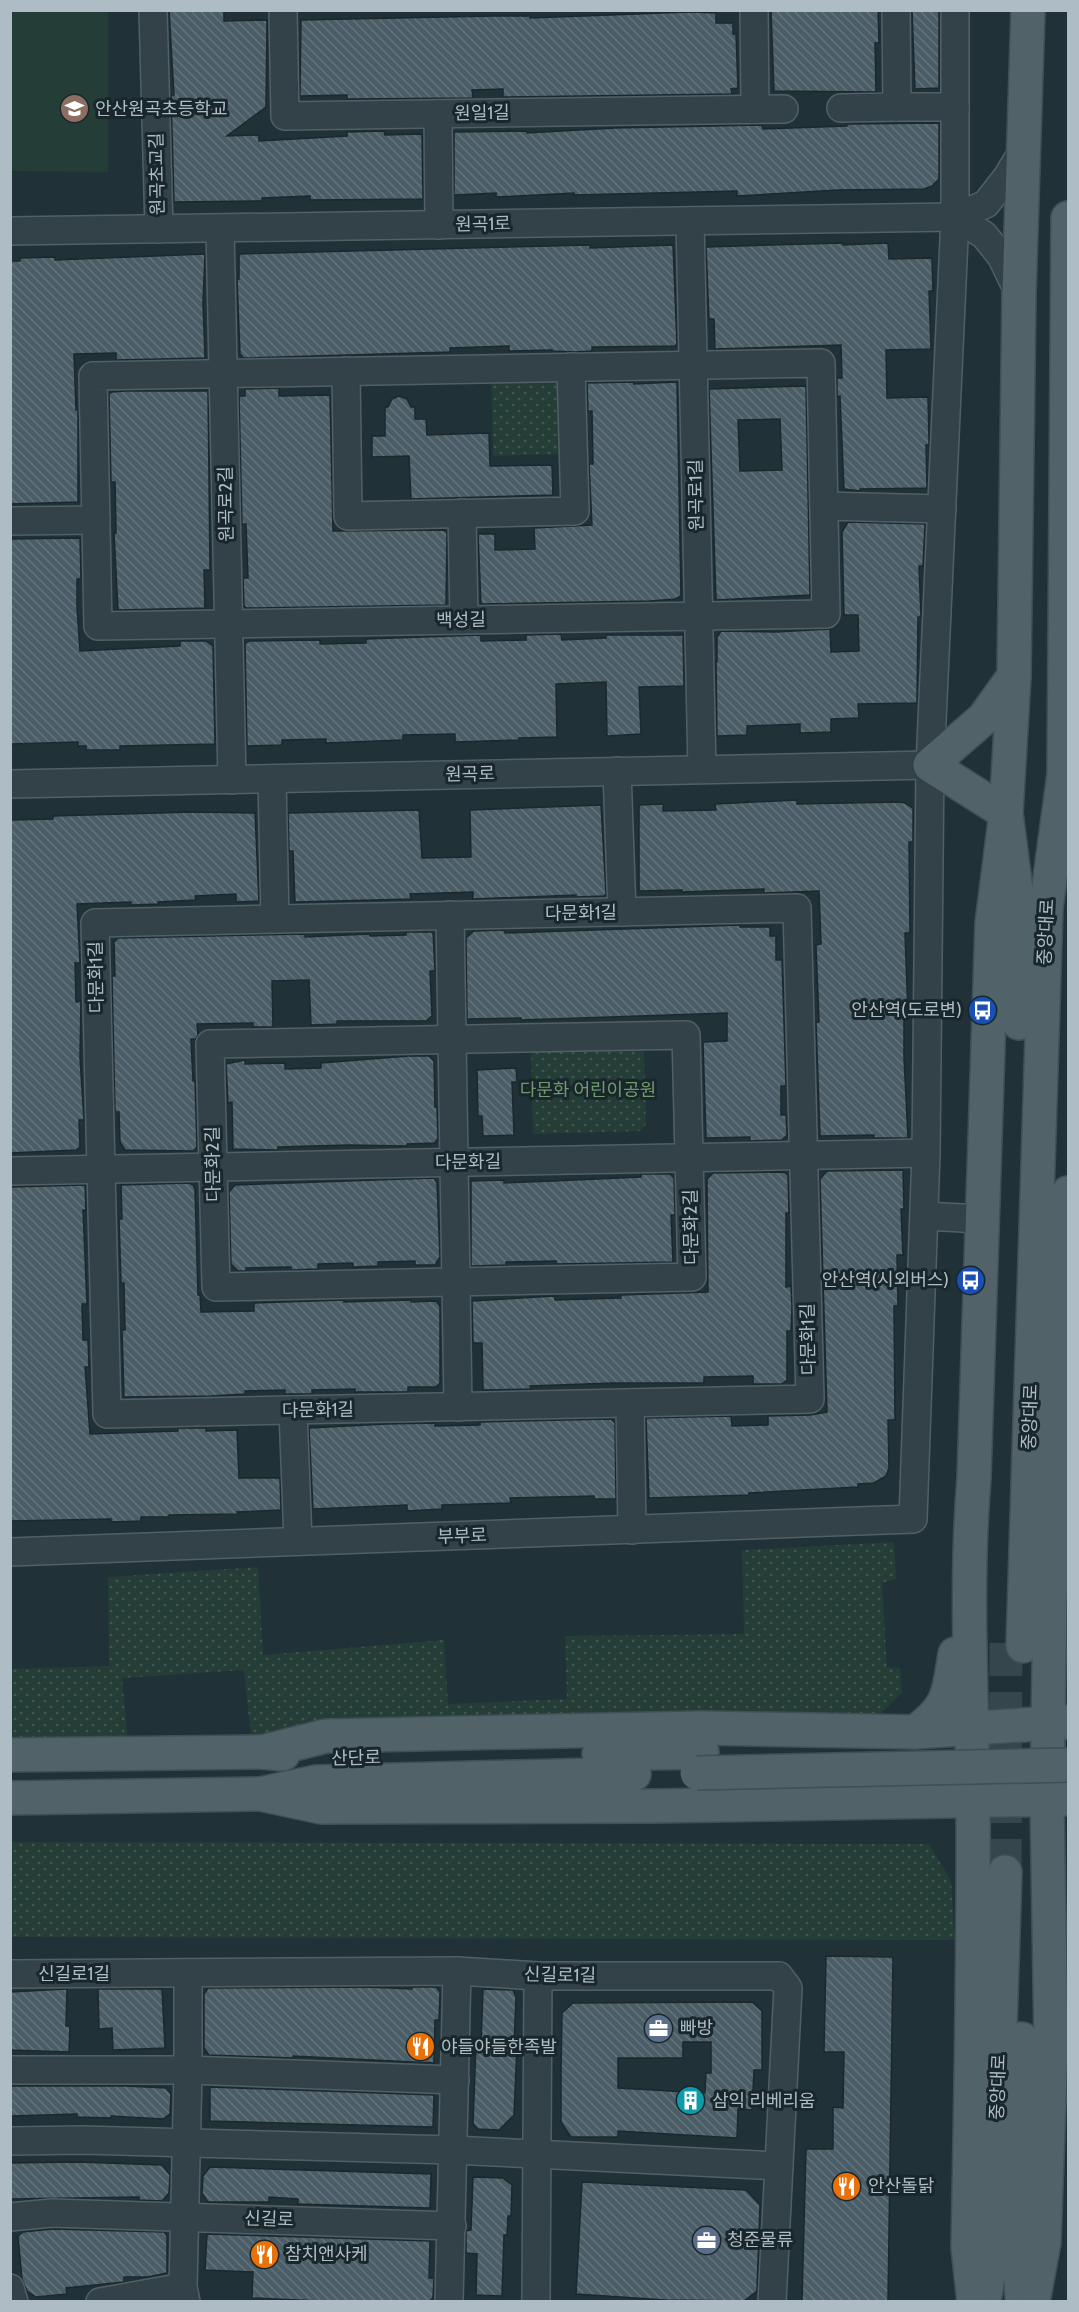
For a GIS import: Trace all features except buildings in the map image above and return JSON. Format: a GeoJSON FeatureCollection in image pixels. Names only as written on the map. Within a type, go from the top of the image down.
{"type":"FeatureCollection","features":[{"type":"Feature","properties":{"kind":"main road"},"geometry":{"type":"LineString","coordinates":[[974,2301],[968,2247],[973,1801],[970,1520],[974,1478],[992,923],[1006,813],[1014,676],[1019,293],[1028,10]]}},
{"type":"Feature","properties":{"kind":"main road","name":"중앙대로"},"geometry":{"type":"LineString","coordinates":[[1006,813],[1022,929],[1015,1644],[1046,908],[1064,774],[1068,218]]}},
{"type":"Feature","properties":{"kind":"main road"},"geometry":{"type":"LineString","coordinates":[[1006,813],[930,765],[984,718],[1014,676]]}},
{"type":"Feature","properties":{"kind":"main road"},"geometry":{"type":"LineString","coordinates":[[1064,774],[1068,810]]}},
{"type":"Feature","properties":{"kind":"main road"},"geometry":{"type":"LineString","coordinates":[[1033,2301],[1044,2242],[1062,1730],[1050,1593],[1054,1547],[1068,1193]]}},
{"type":"Feature","properties":{"kind":"main road"},"geometry":{"type":"LineString","coordinates":[[915,1732],[933,1719],[949,1695],[956,1652],[953,1571],[970,1520]]}},
{"type":"Feature","properties":{"kind":"main road"},"geometry":{"type":"LineString","coordinates":[[1050,1593],[1068,1655]]}},
{"type":"Feature","properties":{"kind":"main road"},"geometry":{"type":"LineString","coordinates":[[262,1752],[326,1736],[702,1728],[915,1732],[971,1727],[1062,1730]]}},
{"type":"Feature","properties":{"kind":"main road"},"geometry":{"type":"LineString","coordinates":[[10,1798],[260,1794],[316,1782],[700,1762],[1062,1730]]}},
{"type":"Feature","properties":{"kind":"main road","name":"산단로"},"geometry":{"type":"LineString","coordinates":[[10,1755],[262,1752],[325,1759],[700,1762]]}},
{"type":"Feature","properties":{"kind":"main road"},"geometry":{"type":"LineString","coordinates":[[700,1762],[1068,1765]]}},
{"type":"Feature","properties":{"kind":"main road"},"geometry":{"type":"LineString","coordinates":[[260,1794],[321,1807],[654,1806],[1058,1799]]}},
{"type":"Feature","properties":{"kind":"main road","name":"중앙대로"},"geometry":{"type":"LineString","coordinates":[[984,2301],[993,2244],[1015,1871],[1018,2241],[1022,2301]]}},
{"type":"Feature","properties":{"kind":"street","name":"원곡초교길"},"geometry":{"type":"LineString","coordinates":[[153,10],[159,229]]}},
{"type":"Feature","properties":{"kind":"street","name":"원일1길"},"geometry":{"type":"LineString","coordinates":[[283,10],[285,116],[784,109]]}},
{"type":"Feature","properties":{"kind":"street"},"geometry":{"type":"LineString","coordinates":[[754,10],[755,109]]}},
{"type":"Feature","properties":{"kind":"street"},"geometry":{"type":"LineString","coordinates":[[896,10],[897,107]]}},
{"type":"Feature","properties":{"kind":"street"},"geometry":{"type":"LineString","coordinates":[[955,10],[955,217],[930,765],[925,1216],[981,1219]]}},
{"type":"Feature","properties":{"kind":"street"},"geometry":{"type":"LineString","coordinates":[[841,108],[955,107]]}},
{"type":"Feature","properties":{"kind":"street"},"geometry":{"type":"LineString","coordinates":[[438,114],[439,225]]}},
{"type":"Feature","properties":{"kind":"street"},"geometry":{"type":"LineString","coordinates":[[955,217],[986,204],[1007,177],[1024,149]]}},
{"type":"Feature","properties":{"kind":"street","name":"원곡1로"},"geometry":{"type":"LineString","coordinates":[[10,231],[955,217]]}},
{"type":"Feature","properties":{"kind":"street"},"geometry":{"type":"LineString","coordinates":[[955,217],[984,235],[1001,256],[1019,293]]}},
{"type":"Feature","properties":{"kind":"street","name":"원곡로1길"},"geometry":{"type":"LineString","coordinates":[[690,221],[702,769]]}},
{"type":"Feature","properties":{"kind":"street","name":"원곡로2길"},"geometry":{"type":"LineString","coordinates":[[220,228],[232,780]]}},
{"type":"Feature","properties":{"kind":"street","name":"백성길"},"geometry":{"type":"LineString","coordinates":[[821,363],[826,614],[98,626],[93,376],[572,367],[821,363]]}},
{"type":"Feature","properties":{"kind":"street"},"geometry":{"type":"LineString","coordinates":[[346,371],[348,516],[575,511],[572,367]]}},
{"type":"Feature","properties":{"kind":"street"},"geometry":{"type":"LineString","coordinates":[[824,506],[942,510]]}},
{"type":"Feature","properties":{"kind":"street"},"geometry":{"type":"LineString","coordinates":[[462,513],[464,620]]}},
{"type":"Feature","properties":{"kind":"street"},"geometry":{"type":"LineString","coordinates":[[10,521],[96,520]]}},
{"type":"Feature","properties":{"kind":"street","name":"원곡로"},"geometry":{"type":"LineString","coordinates":[[10,784],[930,765]]}},
{"type":"Feature","properties":{"kind":"street"},"geometry":{"type":"LineString","coordinates":[[618,771],[622,912]]}},
{"type":"Feature","properties":{"kind":"street"},"geometry":{"type":"LineString","coordinates":[[272,779],[275,919]]}},
{"type":"Feature","properties":{"kind":"street","name":"다문화1길"},"geometry":{"type":"LineString","coordinates":[[797,908],[810,1399],[107,1414],[95,923],[622,912],[797,908]]}},
{"type":"Feature","properties":{"kind":"street"},"geometry":{"type":"LineString","coordinates":[[450,915],[458,1407]]}},
{"type":"Feature","properties":{"kind":"street","name":"다문화2길"},"geometry":{"type":"LineString","coordinates":[[686,1035],[689,1158],[692,1277],[216,1287],[210,1044],[686,1035]]}},
{"type":"Feature","properties":{"kind":"street","name":"다문화길"},"geometry":{"type":"LineString","coordinates":[[10,1171],[926,1153]]}},
{"type":"Feature","properties":{"kind":"street","name":"부부로"},"geometry":{"type":"LineString","coordinates":[[10,1552],[913,1520],[925,1216]]}},
{"type":"Feature","properties":{"kind":"street"},"geometry":{"type":"LineString","coordinates":[[630,1403],[632,1530]]}},
{"type":"Feature","properties":{"kind":"street"},"geometry":{"type":"LineString","coordinates":[[293,1410],[298,1541]]}},
{"type":"Feature","properties":{"kind":"street"},"geometry":{"type":"LineString","coordinates":[[449,2301],[456,1971]]}},
{"type":"Feature","properties":{"kind":"street","name":"신길로1길"},"geometry":{"type":"LineString","coordinates":[[10,1974],[456,1971],[538,1976],[779,1976],[788,1988],[772,2301]]}},
{"type":"Feature","properties":{"kind":"street"},"geometry":{"type":"LineString","coordinates":[[100,2301],[184,2294],[188,1973]]}},
{"type":"Feature","properties":{"kind":"street"},"geometry":{"type":"LineString","coordinates":[[536,2301],[538,1976]]}},
{"type":"Feature","properties":{"kind":"street"},"geometry":{"type":"LineString","coordinates":[[10,2070],[188,2070],[455,2079]]}},
{"type":"Feature","properties":{"kind":"street"},"geometry":{"type":"LineString","coordinates":[[10,2141],[83,2140],[186,2145],[452,2150],[779,2166]]}},
{"type":"Feature","properties":{"kind":"street","name":"신길로"},"geometry":{"type":"LineString","coordinates":[[10,2217],[52,2213],[452,2226]]}},
{"type":"Feature","properties":{"kind":"street"},"geometry":{"type":"LineString","coordinates":[[10,2288],[15,2301]]}},
{"type":"Feature","properties":{"kind":"green space","name":"안산원곡초등학교"},"geometry":{"type":"Polygon","coordinates":[[[11,10],[108,11],[108,172],[11,171],[11,10]]]}},
{"type":"Feature","properties":{"kind":"green space"},"geometry":{"type":"Polygon","coordinates":[[[491,377],[560,381],[563,454],[493,456],[491,377]]]}},
{"type":"Feature","properties":{"kind":"green space","name":"다문화 어린이공원"},"geometry":{"type":"Polygon","coordinates":[[[637,1047],[644,1053],[646,1124],[640,1131],[533,1134],[531,1049],[637,1047]]]}},
{"type":"Feature","properties":{"kind":"green space"},"geometry":{"type":"Polygon","coordinates":[[[894,1542],[896,1579],[882,1583],[887,1667],[900,1668],[902,1693],[875,1719],[251,1736],[244,1670],[122,1678],[128,1743],[11,1743],[10,1669],[109,1666],[108,1577],[258,1567],[263,1655],[444,1640],[448,1704],[567,1699],[565,1636],[744,1634],[742,1550],[894,1542]]]}},
{"type":"Feature","properties":{"kind":"green space"},"geometry":{"type":"Polygon","coordinates":[[[11,1842],[929,1844],[951,1881],[955,1940],[11,1937],[11,1842]]]}},
{"type":"Feature","properties":{"kind":"tunnel"},"geometry":{"type":"LineString","coordinates":[[1005,1872],[1006,1643]]}},
{"type":"Feature","properties":{"kind":"place","name":"안산원곡초등학교"},"geometry":{"type":"Point","coordinates":[74,109]}},
{"type":"Feature","properties":{"kind":"place","name":"안산역(도로변)"},"geometry":{"type":"Point","coordinates":[983,1010]}},
{"type":"Feature","properties":{"kind":"place","name":"안산역(시외버스)"},"geometry":{"type":"Point","coordinates":[970,1280]}},
{"type":"Feature","properties":{"kind":"place","name":"빠방"},"geometry":{"type":"Point","coordinates":[659,2028]}},
{"type":"Feature","properties":{"kind":"place","name":"야들야들한족발"},"geometry":{"type":"Point","coordinates":[420,2047]}},
{"type":"Feature","properties":{"kind":"place","name":"삼익 리베리움"},"geometry":{"type":"Point","coordinates":[691,2101]}},
{"type":"Feature","properties":{"kind":"place","name":"안산돌닭"},"geometry":{"type":"Point","coordinates":[847,2186]}},
{"type":"Feature","properties":{"kind":"place","name":"청준물류"},"geometry":{"type":"Point","coordinates":[706,2240]}},
{"type":"Feature","properties":{"kind":"place","name":"참치앤사케"},"geometry":{"type":"Point","coordinates":[264,2254]}}]}
